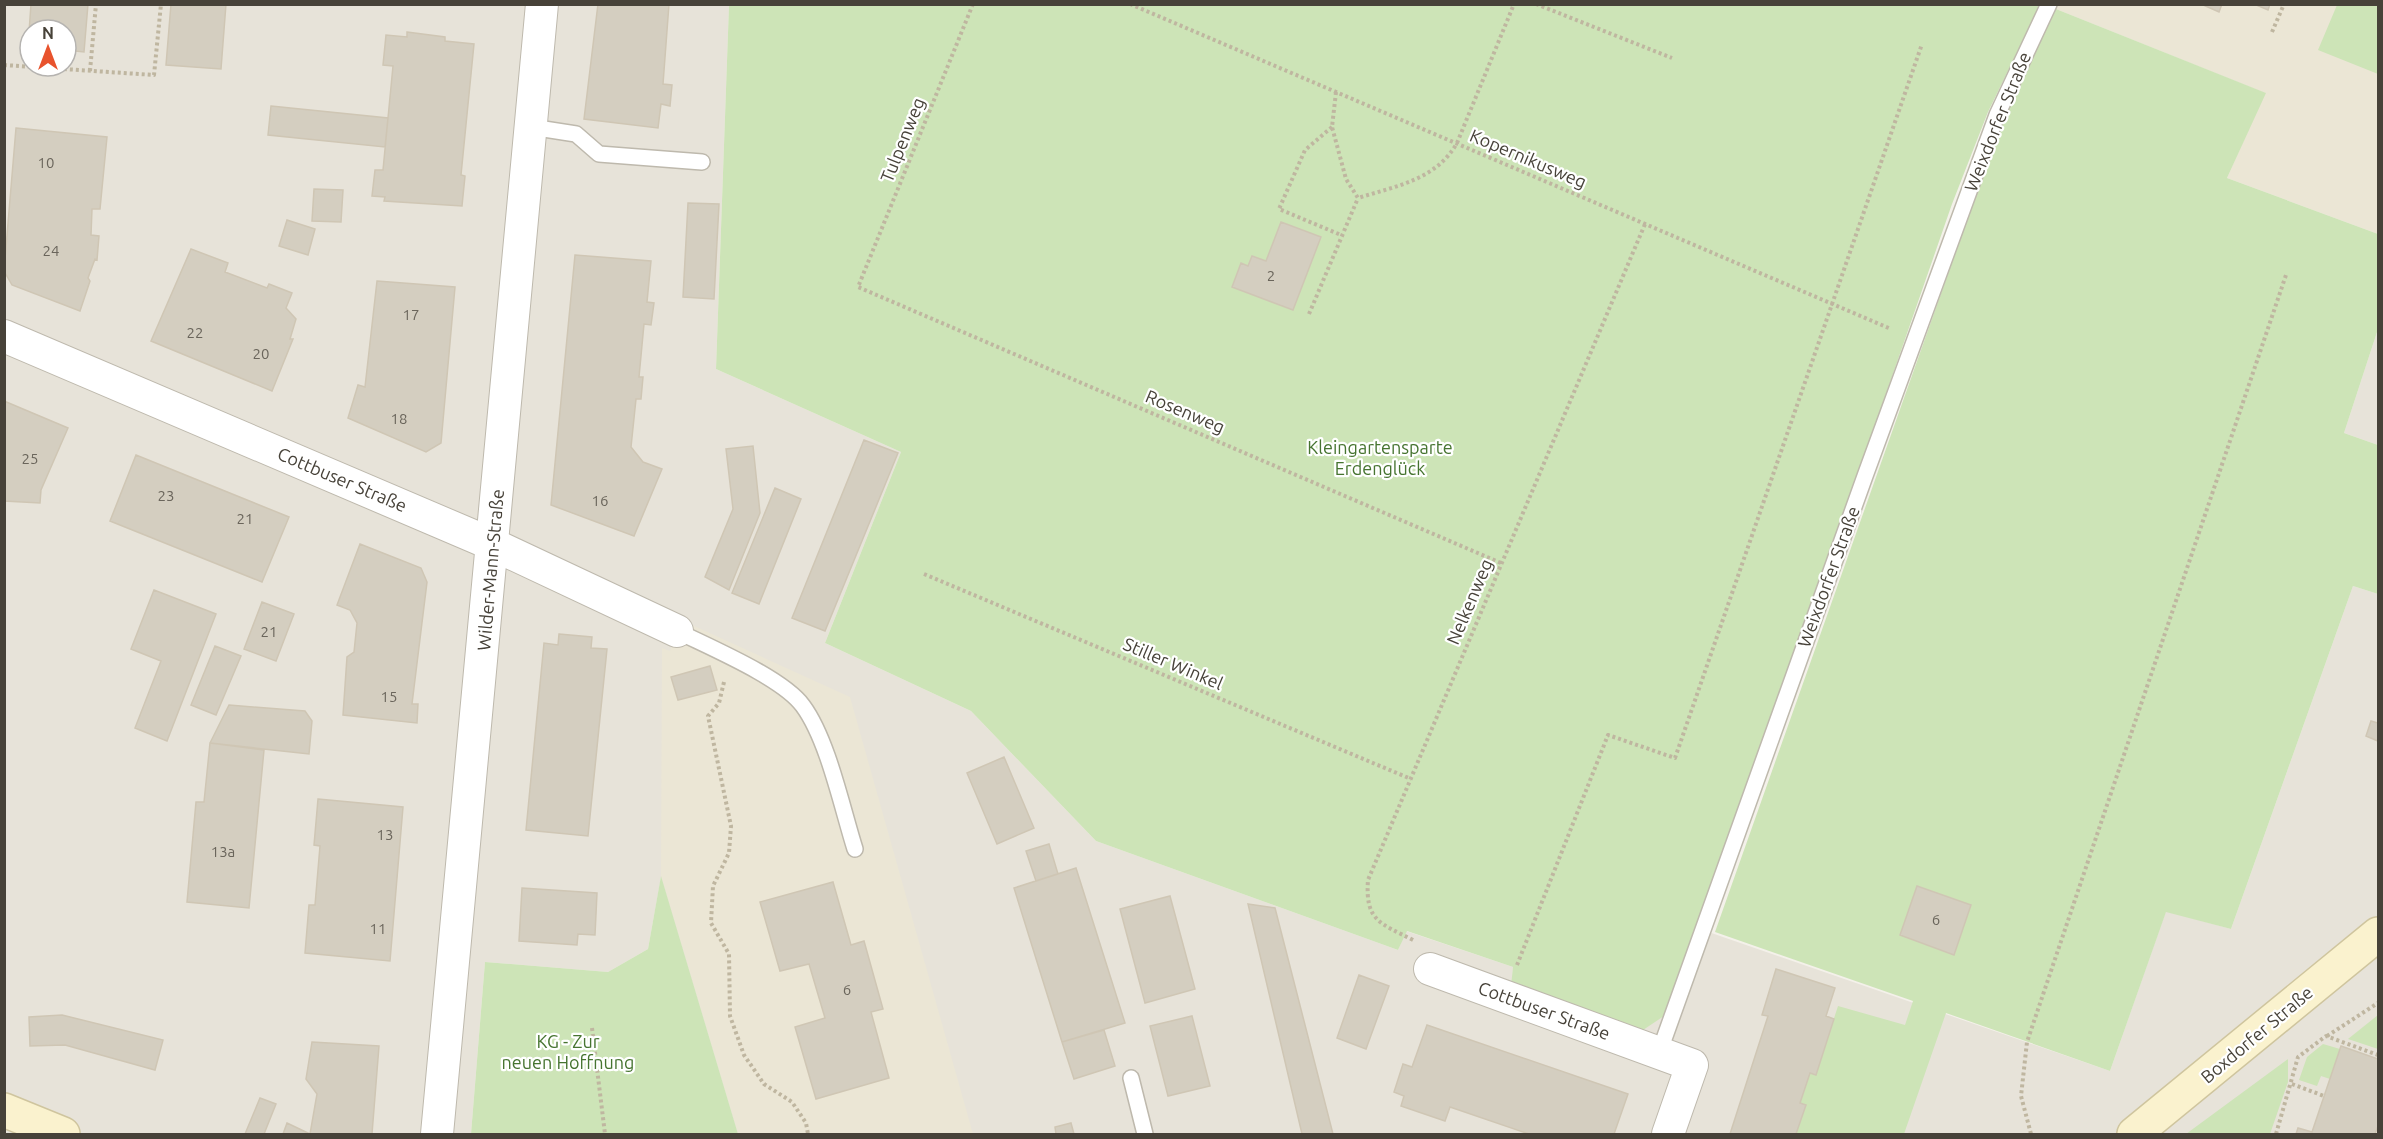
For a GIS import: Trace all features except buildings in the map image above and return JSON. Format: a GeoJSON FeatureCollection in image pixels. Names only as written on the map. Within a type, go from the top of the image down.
{"type":"FeatureCollection","features":[{"type":"Feature","properties":{"kind":"street","name":"Wilder-Mann-Straße"},"geometry":{"type":"LineString","coordinates":[[437,1134],[494,545],[542,4]]}},
{"type":"Feature","properties":{"kind":"street","name":"Cottbuser Straße"},"geometry":{"type":"LineString","coordinates":[[4,336],[494,545],[677,631]]}},
{"type":"Feature","properties":{"kind":"street","name":"Boxdorfer Straße"},"geometry":{"type":"LineString","coordinates":[[2134,1134],[2379,934]]}},
{"type":"Feature","properties":{"kind":"street","name":"Cottbuser Straße"},"geometry":{"type":"LineString","coordinates":[[1430,969],[1659,1053]]}},
{"type":"Feature","properties":{"kind":"street"},"geometry":{"type":"LineString","coordinates":[[1659,1053],[1692,1065],[1668,1134]]}},
{"type":"Feature","properties":{"kind":"street"},"geometry":{"type":"LineString","coordinates":[[4,1110],[63,1134]]}},
{"type":"Feature","properties":{"kind":"lane","name":"Weixdorfer Straße"},"geometry":{"type":"LineString","coordinates":[[1659,1053],[1997,115],[2049,4]]}},
{"type":"Feature","properties":{"kind":"lane"},"geometry":{"type":"LineString","coordinates":[[531,127],[576,134],[599,154],[702,162]]}},
{"type":"Feature","properties":{"kind":"lane"},"geometry":{"type":"LineString","coordinates":[[677,631],[767,676],[803,705],[821,744],[855,849]]}},
{"type":"Feature","properties":{"kind":"lane"},"geometry":{"type":"LineString","coordinates":[[1131,1078],[1145,1134]]}},
{"type":"Feature","properties":{"kind":"path"},"geometry":{"type":"LineString","coordinates":[[90,71],[96,4]]}},
{"type":"Feature","properties":{"kind":"path"},"geometry":{"type":"LineString","coordinates":[[4,65],[154,75],[160,4]]}},
{"type":"Feature","properties":{"kind":"path","name":"Tulpenweg"},"geometry":{"type":"LineString","coordinates":[[858,287],[973,4]]}},
{"type":"Feature","properties":{"kind":"path","name":"Kopernikusweg"},"geometry":{"type":"LineString","coordinates":[[1130,4],[1915,339]]}},
{"type":"Feature","properties":{"kind":"path"},"geometry":{"type":"LineString","coordinates":[[1309,314],[1358,198],[1431,173],[1448,159],[1457,143],[1514,4]]}},
{"type":"Feature","properties":{"kind":"path"},"geometry":{"type":"LineString","coordinates":[[1536,4],[1672,58]]}},
{"type":"Feature","properties":{"kind":"path"},"geometry":{"type":"LineString","coordinates":[[2272,32],[2284,4]]}},
{"type":"Feature","properties":{"kind":"path"},"geometry":{"type":"LineString","coordinates":[[1503,996],[1608,735],[1675,758],[1922,44]]}},
{"type":"Feature","properties":{"kind":"path"},"geometry":{"type":"LineString","coordinates":[[1336,92],[1332,127],[1346,179],[1358,198]]}},
{"type":"Feature","properties":{"kind":"path"},"geometry":{"type":"LineString","coordinates":[[1332,127],[1305,150],[1279,209],[1341,235]]}},
{"type":"Feature","properties":{"kind":"path","name":"Nelkenweg"},"geometry":{"type":"LineString","coordinates":[[1430,969],[1422,944],[1378,922],[1366,903],[1368,880],[1645,224]]}},
{"type":"Feature","properties":{"kind":"path"},"geometry":{"type":"LineString","coordinates":[[2031,1134],[2021,1096],[2027,1042],[2286,275]]}},
{"type":"Feature","properties":{"kind":"path","name":"Rosenweg"},"geometry":{"type":"LineString","coordinates":[[858,287],[1501,563]]}},
{"type":"Feature","properties":{"kind":"path","name":"Stiller Winkel"},"geometry":{"type":"LineString","coordinates":[[924,574],[1411,779]]}},
{"type":"Feature","properties":{"kind":"path"},"geometry":{"type":"LineString","coordinates":[[718,651],[724,682],[719,703],[708,716],[731,826],[729,853],[713,886],[711,923],[729,954],[730,1016],[744,1055],[764,1084],[792,1102],[806,1123],[808,1134]]}},
{"type":"Feature","properties":{"kind":"path"},"geometry":{"type":"LineString","coordinates":[[2276,1134],[2298,1057],[2326,1036],[2379,1003]]}},
{"type":"Feature","properties":{"kind":"path"},"geometry":{"type":"LineString","coordinates":[[592,1028],[605,1134]]}},
{"type":"Feature","properties":{"kind":"path"},"geometry":{"type":"LineString","coordinates":[[2326,1036],[2379,1055]]}},
{"type":"Feature","properties":{"kind":"path"},"geometry":{"type":"LineString","coordinates":[[2292,1084],[2325,1096]]}},
{"type":"Feature","properties":{"kind":"shaded area"},"geometry":{"type":"Polygon","coordinates":[[[2058,4],[2378,5],[2378,234],[2227,178],[2265,93],[2056,9],[2058,4]]]}},
{"type":"Feature","properties":{"kind":"shaded area"},"geometry":{"type":"Polygon","coordinates":[[[5,5],[729,5],[716,369],[901,452],[825,643],[971,711],[1096,841],[1398,950],[1406,931],[1513,967],[1512,987],[1697,928],[2110,1071],[2166,911],[2231,929],[2353,586],[2378,594],[2378,1134],[738,1134],[661,877],[648,949],[608,972],[485,962],[471,1134],[5,1134],[5,5]]]}},
{"type":"Feature","properties":{"kind":"shaded area"},"geometry":{"type":"Polygon","coordinates":[[[2378,329],[2378,445],[2344,433],[2378,329]]]}},
{"type":"Feature","properties":{"kind":"shaded area"},"geometry":{"type":"Polygon","coordinates":[[[681,620],[850,697],[973,1134],[738,1134],[661,876],[662,648],[670,651],[681,620]]]}},
{"type":"Feature","properties":{"kind":"green space","name":"Kleingartensparte Erdenglück"},"geometry":{"type":"Polygon","coordinates":[[[729,5],[2040,5],[1988,112],[1952,204],[1797,650],[1667,1014],[1640,1032],[1511,986],[1513,967],[1407,931],[1398,950],[1096,841],[971,711],[825,643],[901,452],[716,369],[729,5]]]}},
{"type":"Feature","properties":{"kind":"green space"},"geometry":{"type":"Polygon","coordinates":[[[2337,5],[2378,5],[2378,74],[2318,50],[2337,5]]]}},
{"type":"Feature","properties":{"kind":"green space"},"geometry":{"type":"Polygon","coordinates":[[[2056,9],[2266,93],[2227,178],[2378,234],[2378,329],[2344,433],[2378,445],[2378,594],[2353,586],[2231,929],[2166,912],[2110,1071],[1946,1013],[1904,1134],[1796,1134],[1805,1105],[1800,1103],[1810,1073],[1816,1074],[1838,1006],[1905,1025],[1913,1001],[1715,932],[2001,124],[2056,9]]]}},
{"type":"Feature","properties":{"kind":"green space","name":"KG - Zur neuen Hoffnung"},"geometry":{"type":"Polygon","coordinates":[[[661,876],[738,1134],[471,1134],[485,962],[608,972],[648,949],[661,876]]]}},
{"type":"Feature","properties":{"kind":"green space"},"geometry":{"type":"Polygon","coordinates":[[[2378,1015],[2378,1049],[2348,1039],[2378,1015]]]}},
{"type":"Feature","properties":{"kind":"green space"},"geometry":{"type":"Polygon","coordinates":[[[2323,1044],[2340,1049],[2330,1079],[2321,1076],[2317,1086],[2299,1080],[2307,1057],[2323,1044]]]}},
{"type":"Feature","properties":{"kind":"green space"},"geometry":{"type":"Polygon","coordinates":[[[2288,1059],[2288,1082],[2270,1134],[2186,1134],[2288,1059]]]}}]}
